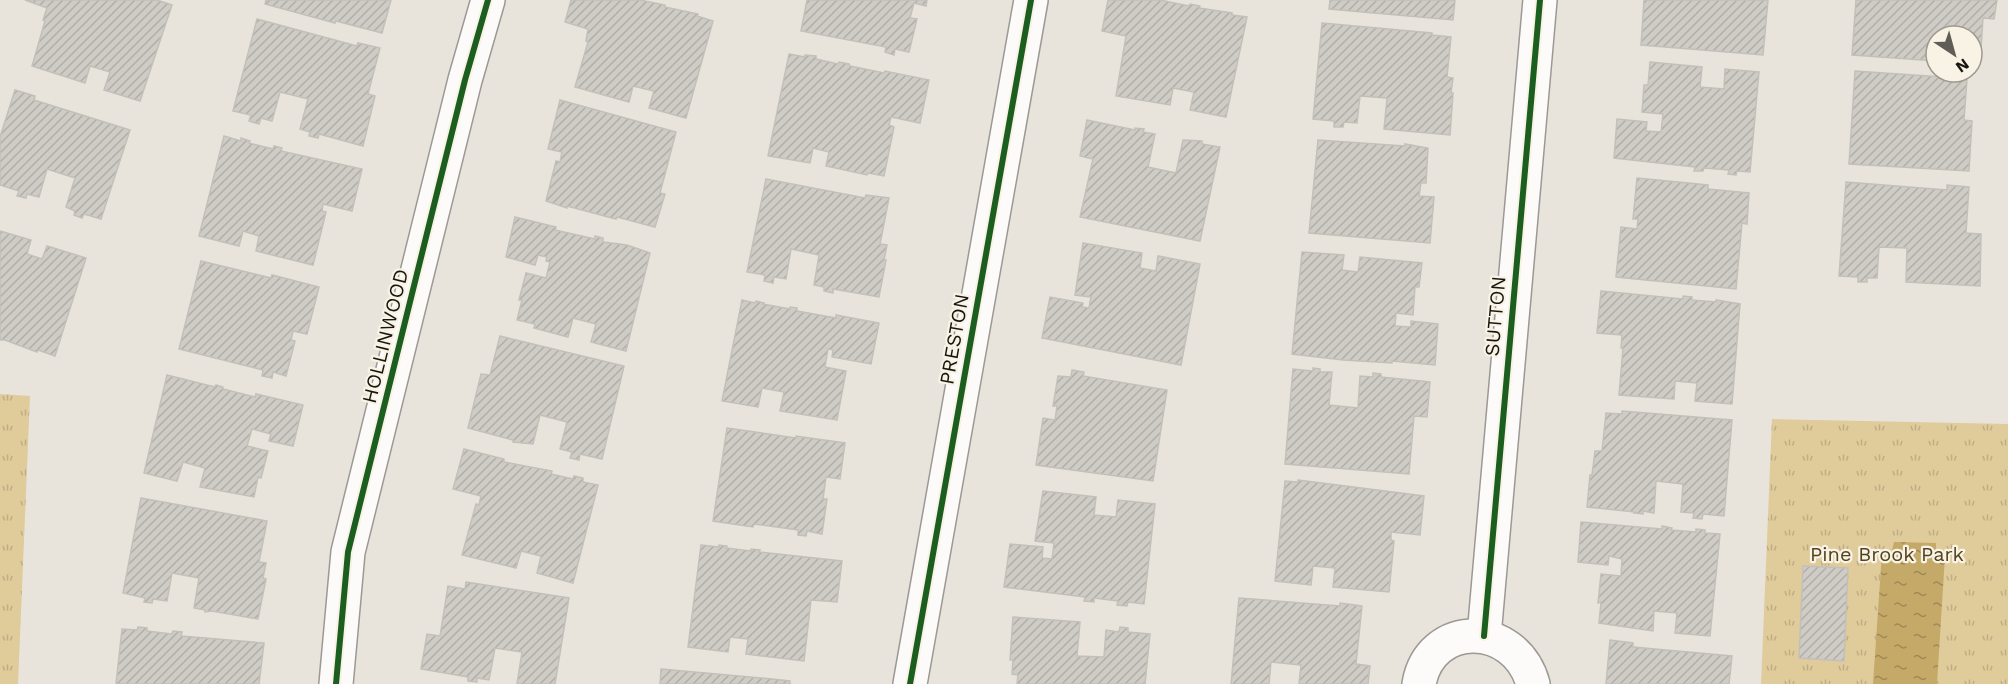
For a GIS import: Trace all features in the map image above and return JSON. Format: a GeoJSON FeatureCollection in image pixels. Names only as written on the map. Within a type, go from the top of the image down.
{"type":"FeatureCollection","features":[{"type":"Feature","properties":{"kind":"street","name":"HOLLINWOOD"},"geometry":{"type":"LineString","coordinates":[[336,684],[348,552],[465,80],[488,0]]}},
{"type":"Feature","properties":{"kind":"street","name":"PRESTON"},"geometry":{"type":"LineString","coordinates":[[910,684],[1031,0]]}},
{"type":"Feature","properties":{"kind":"street","name":"SUTTON"},"geometry":{"type":"LineString","coordinates":[[1484,636],[1540,0]]}},
{"type":"Feature","properties":{"kind":"street"},"geometry":{"type":"LineString","coordinates":[[1419,684],[1430,658],[1445,644],[1463,637],[1484,636],[1502,641],[1515,652],[1527,666],[1533,684]]}},
{"type":"Feature","properties":{"kind":"green space"},"geometry":{"type":"Polygon","coordinates":[[[0,394],[30,396],[18,684],[0,684],[0,394]]]}},
{"type":"Feature","properties":{"kind":"green space","name":"Pine Brook Park"},"geometry":{"type":"Polygon","coordinates":[[[1772,419],[2008,424],[2008,684],[1761,684],[1772,419]]]}},
{"type":"Feature","properties":{"kind":"water"},"geometry":{"type":"Polygon","coordinates":[[[1894,542],[1936,543],[1936,555],[1945,556],[1937,684],[1873,684],[1882,553],[1891,554],[1894,542]]]}},
{"type":"Feature","properties":{"kind":"building"},"geometry":{"type":"Polygon","coordinates":[[[25,0],[157,0],[172,5],[140,101],[104,90],[110,72],[90,66],[85,83],[32,66],[47,8],[25,0]]]}},
{"type":"Feature","properties":{"kind":"building"},"geometry":{"type":"Polygon","coordinates":[[[266,0],[391,0],[382,33],[265,4],[266,0]]]}},
{"type":"Feature","properties":{"kind":"building"},"geometry":{"type":"Polygon","coordinates":[[[571,0],[640,0],[698,14],[697,16],[713,21],[686,118],[649,108],[654,91],[633,86],[629,102],[575,87],[588,42],[586,41],[588,29],[565,22],[571,0]]]}},
{"type":"Feature","properties":{"kind":"building"},"geometry":{"type":"Polygon","coordinates":[[[807,0],[927,0],[926,6],[914,3],[910,18],[917,19],[909,52],[895,49],[894,55],[885,52],[886,47],[801,31],[807,0]]]}},
{"type":"Feature","properties":{"kind":"building"},"geometry":{"type":"Polygon","coordinates":[[[1108,0],[1160,0],[1189,6],[1190,4],[1200,6],[1199,8],[1247,17],[1226,117],[1190,110],[1194,92],[1173,88],[1170,105],[1116,96],[1126,36],[1102,31],[1108,0]]]}},
{"type":"Feature","properties":{"kind":"building"},"geometry":{"type":"Polygon","coordinates":[[[1330,0],[1455,0],[1453,20],[1329,9],[1330,0]]]}},
{"type":"Feature","properties":{"kind":"building"},"geometry":{"type":"Polygon","coordinates":[[[1644,0],[1768,0],[1763,55],[1641,45],[1644,0]]]}},
{"type":"Feature","properties":{"kind":"building"},"geometry":{"type":"Polygon","coordinates":[[[1856,0],[1997,0],[1994,19],[1983,18],[1983,24],[1924,24],[1924,60],[1852,55],[1856,0]]]}},
{"type":"Feature","properties":{"kind":"building"},"geometry":{"type":"Polygon","coordinates":[[[257,19],[357,46],[358,43],[380,48],[368,94],[375,96],[363,146],[319,134],[318,138],[309,136],[310,132],[300,129],[308,99],[280,92],[272,121],[261,118],[259,124],[249,121],[251,115],[233,111],[257,19]]]}},
{"type":"Feature","properties":{"kind":"building"},"geometry":{"type":"Polygon","coordinates":[[[1322,23],[1432,33],[1432,35],[1451,37],[1447,77],[1453,78],[1450,135],[1384,129],[1387,98],[1360,96],[1357,123],[1344,122],[1343,127],[1334,127],[1334,121],[1313,119],[1322,23]]]}},
{"type":"Feature","properties":{"kind":"building"},"geometry":{"type":"Polygon","coordinates":[[[789,54],[805,57],[805,55],[816,56],[816,59],[838,64],[839,62],[884,73],[885,71],[929,80],[920,123],[891,117],[889,125],[894,127],[884,176],[868,173],[867,175],[826,166],[829,152],[813,148],[810,163],[768,156],[789,54]]]}},
{"type":"Feature","properties":{"kind":"building"},"geometry":{"type":"Polygon","coordinates":[[[1650,62],[1702,67],[1700,87],[1724,89],[1725,69],[1759,72],[1750,172],[1737,171],[1736,175],[1728,174],[1729,170],[1704,168],[1703,171],[1694,171],[1695,167],[1614,158],[1617,119],[1647,122],[1646,131],[1661,132],[1663,114],[1642,112],[1644,85],[1648,85],[1650,62]]]}},
{"type":"Feature","properties":{"kind":"building"},"geometry":{"type":"Polygon","coordinates":[[[1855,71],[1924,76],[1924,84],[1967,84],[1964,120],[1972,121],[1969,171],[1849,164],[1855,71]]]}},
{"type":"Feature","properties":{"kind":"building"},"geometry":{"type":"Polygon","coordinates":[[[15,90],[35,96],[34,100],[130,130],[101,219],[84,214],[82,218],[74,215],[75,211],[66,207],[75,178],[47,169],[39,197],[27,194],[26,198],[17,196],[19,191],[0,185],[0,137],[15,90]]]}},
{"type":"Feature","properties":{"kind":"building"},"geometry":{"type":"Polygon","coordinates":[[[560,100],[676,132],[660,193],[665,194],[655,227],[567,206],[567,208],[546,201],[556,161],[560,162],[562,152],[548,149],[560,100]]]}},
{"type":"Feature","properties":{"kind":"building"},"geometry":{"type":"Polygon","coordinates":[[[1087,120],[1135,130],[1135,128],[1144,129],[1143,132],[1155,134],[1148,167],[1176,173],[1183,140],[1202,141],[1202,144],[1220,147],[1200,241],[1080,217],[1093,159],[1080,156],[1087,120]]]}},
{"type":"Feature","properties":{"kind":"building"},"geometry":{"type":"Polygon","coordinates":[[[224,136],[241,141],[241,138],[250,141],[249,143],[273,149],[274,146],[282,148],[281,151],[362,169],[352,211],[323,204],[322,211],[326,212],[313,265],[256,251],[259,236],[243,231],[239,246],[199,236],[224,136]]]}},
{"type":"Feature","properties":{"kind":"building"},"geometry":{"type":"Polygon","coordinates":[[[1318,140],[1405,146],[1405,144],[1428,148],[1426,183],[1421,183],[1419,196],[1434,197],[1430,243],[1309,233],[1318,140]]]}},
{"type":"Feature","properties":{"kind":"building"},"geometry":{"type":"Polygon","coordinates":[[[1637,178],[1708,185],[1708,189],[1749,193],[1747,224],[1742,223],[1736,289],[1616,277],[1621,227],[1637,229],[1638,219],[1633,219],[1637,178]]]}},
{"type":"Feature","properties":{"kind":"building"},"geometry":{"type":"Polygon","coordinates":[[[766,179],[865,198],[866,195],[889,198],[880,244],[887,245],[879,297],[833,289],[833,293],[824,291],[824,287],[814,285],[819,255],[791,249],[786,279],[774,277],[773,283],[764,281],[765,275],[747,272],[766,179]]]}},
{"type":"Feature","properties":{"kind":"building"},"geometry":{"type":"Polygon","coordinates":[[[1846,182],[1947,190],[1947,185],[1969,187],[1966,233],[1981,234],[1980,286],[1906,282],[1907,248],[1879,247],[1877,278],[1867,278],[1867,282],[1858,282],[1858,277],[1839,276],[1846,182]]]}},
{"type":"Feature","properties":{"kind":"building"},"geometry":{"type":"Polygon","coordinates":[[[515,217],[556,227],[555,230],[595,239],[595,236],[603,238],[603,242],[627,245],[650,253],[626,351],[591,342],[596,324],[573,318],[568,337],[534,328],[535,324],[517,320],[526,273],[546,278],[550,262],[546,261],[547,257],[538,255],[535,265],[506,257],[515,217]]]}},
{"type":"Feature","properties":{"kind":"building"},"geometry":{"type":"Polygon","coordinates":[[[0,231],[31,240],[27,254],[42,259],[47,246],[86,258],[55,356],[0,340],[0,231]]]}},
{"type":"Feature","properties":{"kind":"building"},"geometry":{"type":"Polygon","coordinates":[[[1083,243],[1142,253],[1140,268],[1156,271],[1158,256],[1200,264],[1181,365],[1042,338],[1050,297],[1083,303],[1082,307],[1089,308],[1091,297],[1075,295],[1083,243]]]}},
{"type":"Feature","properties":{"kind":"building"},"geometry":{"type":"Polygon","coordinates":[[[1302,252],[1344,255],[1342,270],[1358,272],[1360,257],[1422,263],[1419,287],[1415,287],[1413,315],[1396,313],[1395,326],[1411,327],[1411,321],[1438,324],[1435,365],[1343,360],[1292,354],[1302,252]]]}},
{"type":"Feature","properties":{"kind":"building"},"geometry":{"type":"Polygon","coordinates":[[[201,261],[319,287],[307,334],[293,331],[291,340],[295,341],[286,376],[273,372],[272,378],[262,376],[263,370],[179,349],[201,261]]]}},
{"type":"Feature","properties":{"kind":"building"},"geometry":{"type":"Polygon","coordinates":[[[1601,291],[1683,299],[1683,296],[1692,297],[1692,300],[1716,302],[1716,300],[1740,304],[1732,404],[1695,401],[1697,383],[1675,381],[1674,399],[1619,395],[1622,335],[1597,333],[1601,291]]]}},
{"type":"Feature","properties":{"kind":"building"},"geometry":{"type":"Polygon","coordinates":[[[742,300],[790,309],[790,307],[797,308],[797,311],[836,318],[836,315],[879,323],[871,364],[832,357],[833,350],[828,349],[825,367],[846,371],[837,420],[780,411],[784,392],[762,388],[758,407],[722,401],[742,300]]]}},
{"type":"Feature","properties":{"kind":"building"},"geometry":{"type":"Polygon","coordinates":[[[500,336],[624,366],[602,459],[580,454],[579,460],[570,458],[572,452],[560,449],[567,422],[540,415],[533,444],[513,442],[513,440],[468,428],[481,374],[490,375],[500,336]]]}},
{"type":"Feature","properties":{"kind":"building"},"geometry":{"type":"Polygon","coordinates":[[[1313,368],[1320,369],[1320,372],[1332,372],[1329,405],[1358,408],[1360,376],[1373,377],[1373,373],[1381,374],[1381,377],[1430,382],[1427,417],[1414,416],[1409,474],[1285,464],[1293,369],[1313,371],[1313,368]]]}},
{"type":"Feature","properties":{"kind":"building"},"geometry":{"type":"Polygon","coordinates":[[[1072,370],[1084,372],[1083,376],[1167,390],[1153,481],[1036,465],[1043,418],[1055,420],[1057,406],[1053,406],[1058,376],[1071,377],[1072,370]]]}},
{"type":"Feature","properties":{"kind":"building"},"geometry":{"type":"Polygon","coordinates":[[[167,375],[215,387],[216,385],[255,397],[256,394],[303,405],[293,446],[269,441],[271,434],[252,429],[247,446],[268,451],[261,478],[258,477],[254,497],[200,487],[205,468],[183,462],[177,481],[144,473],[167,375]]]}},
{"type":"Feature","properties":{"kind":"building"},"geometry":{"type":"Polygon","coordinates":[[[1622,411],[1732,420],[1724,516],[1703,514],[1702,519],[1693,518],[1694,513],[1681,512],[1683,484],[1656,481],[1654,513],[1643,511],[1643,514],[1587,507],[1595,451],[1602,451],[1606,413],[1622,414],[1622,411]]]}},
{"type":"Feature","properties":{"kind":"building"},"geometry":{"type":"Polygon","coordinates":[[[727,428],[845,443],[840,479],[826,477],[823,499],[827,499],[822,534],[807,531],[806,536],[798,535],[798,530],[713,521],[727,428]]]}},
{"type":"Feature","properties":{"kind":"building"},"geometry":{"type":"Polygon","coordinates":[[[464,449],[504,459],[504,462],[552,471],[551,474],[573,479],[574,476],[583,478],[583,482],[598,485],[573,583],[537,573],[541,556],[521,551],[516,568],[462,555],[476,504],[479,505],[481,496],[453,489],[464,449]]]}},
{"type":"Feature","properties":{"kind":"building"},"geometry":{"type":"Polygon","coordinates":[[[1298,480],[1424,496],[1420,535],[1391,532],[1391,540],[1394,541],[1389,592],[1333,587],[1335,568],[1313,566],[1311,585],[1275,581],[1285,481],[1298,482],[1298,480]]]}},
{"type":"Feature","properties":{"kind":"building"},"geometry":{"type":"Polygon","coordinates":[[[1043,491],[1096,497],[1094,515],[1116,517],[1118,500],[1155,504],[1144,604],[1128,602],[1127,606],[1117,605],[1118,601],[1094,598],[1094,602],[1084,601],[1085,597],[1004,587],[1010,544],[1043,547],[1042,558],[1052,559],[1054,543],[1035,541],[1043,491]]]}},
{"type":"Feature","properties":{"kind":"building"},"geometry":{"type":"Polygon","coordinates":[[[141,498],[267,521],[259,562],[266,563],[263,578],[266,579],[258,619],[212,611],[205,612],[205,610],[194,608],[199,578],[172,573],[167,601],[153,599],[152,603],[144,602],[145,598],[123,593],[141,498]]]}},
{"type":"Feature","properties":{"kind":"building"},"geometry":{"type":"Polygon","coordinates":[[[1581,522],[1662,529],[1662,526],[1672,528],[1671,530],[1696,532],[1696,529],[1705,530],[1705,533],[1720,534],[1710,636],[1675,633],[1677,613],[1654,611],[1653,631],[1599,623],[1601,602],[1598,603],[1601,574],[1621,576],[1622,559],[1609,556],[1608,565],[1578,562],[1581,522]]]}},
{"type":"Feature","properties":{"kind":"building"},"geometry":{"type":"Polygon","coordinates":[[[701,545],[719,547],[719,545],[727,546],[726,548],[842,561],[837,602],[811,600],[804,661],[746,654],[748,639],[730,637],[728,652],[688,647],[701,545]]]}},
{"type":"Feature","properties":{"kind":"building"},"geometry":{"type":"Polygon","coordinates":[[[1803,566],[1848,568],[1844,661],[1799,658],[1803,566]]]}},
{"type":"Feature","properties":{"kind":"building"},"geometry":{"type":"Polygon","coordinates":[[[466,582],[569,598],[555,684],[517,684],[522,652],[495,648],[489,680],[477,678],[477,682],[468,681],[468,677],[421,669],[427,634],[440,636],[448,586],[465,589],[466,582]]]}},
{"type":"Feature","properties":{"kind":"building"},"geometry":{"type":"Polygon","coordinates":[[[1239,598],[1362,606],[1356,664],[1370,666],[1368,684],[1299,684],[1301,665],[1271,662],[1269,684],[1231,684],[1239,598]]]}},
{"type":"Feature","properties":{"kind":"building"},"geometry":{"type":"Polygon","coordinates":[[[1013,617],[1080,622],[1077,656],[1104,657],[1106,630],[1119,632],[1120,627],[1128,628],[1128,632],[1150,634],[1145,684],[1017,684],[1018,675],[1012,674],[1013,660],[1010,660],[1013,617]]]}},
{"type":"Feature","properties":{"kind":"building"},"geometry":{"type":"Polygon","coordinates":[[[138,627],[147,628],[147,631],[172,634],[173,631],[182,632],[181,636],[264,643],[259,684],[116,684],[122,629],[137,630],[138,627]]]}},
{"type":"Feature","properties":{"kind":"building"},"geometry":{"type":"Polygon","coordinates":[[[1610,640],[1633,643],[1633,647],[1732,656],[1729,684],[1606,684],[1610,640]]]}},
{"type":"Feature","properties":{"kind":"building"},"geometry":{"type":"Polygon","coordinates":[[[661,669],[790,681],[790,684],[660,684],[661,669]]]}},
{"type":"Feature","properties":{"kind":"cycle path"},"geometry":{"type":"LineString","coordinates":[[336,684],[348,552],[465,80],[488,0]]}},
{"type":"Feature","properties":{"kind":"cycle path"},"geometry":{"type":"LineString","coordinates":[[910,684],[1031,0]]}},
{"type":"Feature","properties":{"kind":"cycle path"},"geometry":{"type":"LineString","coordinates":[[1484,636],[1540,0]]}}]}
